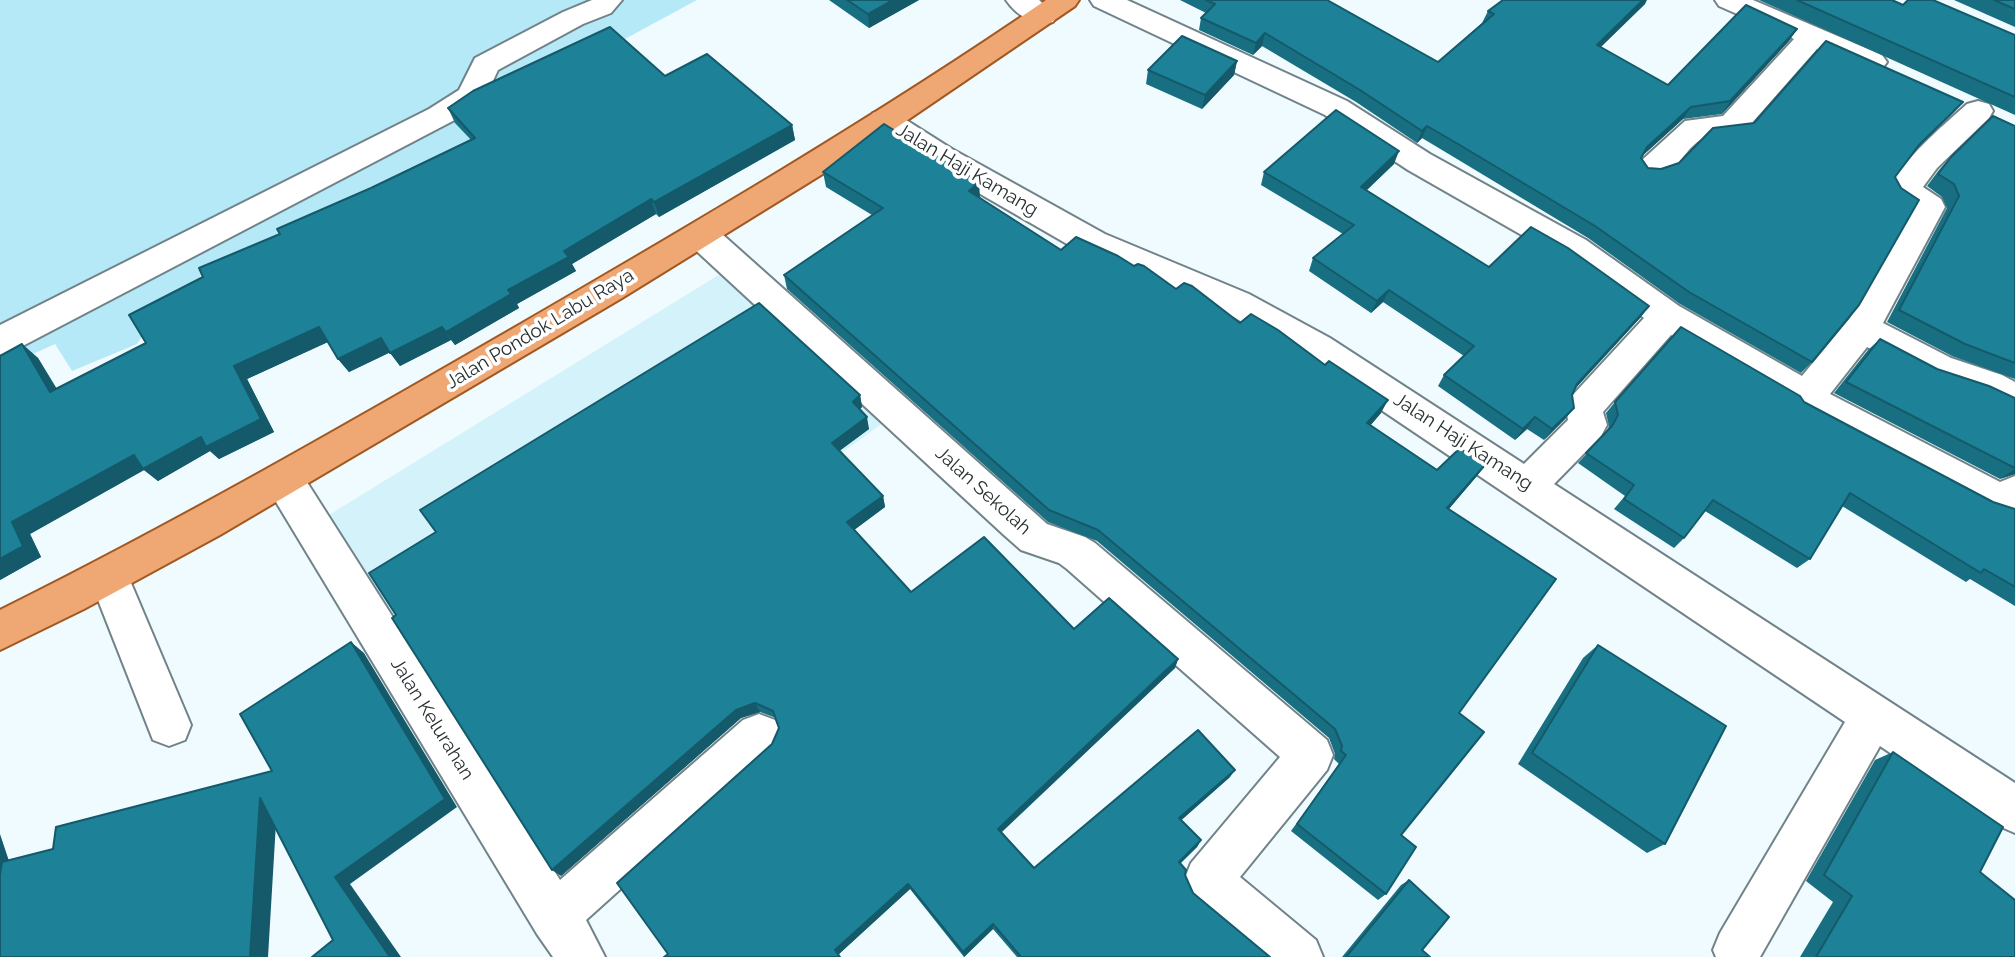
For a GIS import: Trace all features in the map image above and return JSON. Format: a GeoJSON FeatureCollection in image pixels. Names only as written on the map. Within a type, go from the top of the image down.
{"type":"FeatureCollection","features":[{"type":"Feature","properties":{"kind":"main road","name":"Jalan Pondok Labu Raya"},"geometry":{"type":"LineString","coordinates":[[0,631],[109,577],[284,480],[701,235],[884,120],[1043,5]]}},
{"type":"Feature","properties":{"kind":"street"},"geometry":{"type":"LineString","coordinates":[[0,341],[440,116],[470,98],[480,87],[485,65],[573,18],[601,7],[608,0]]}},
{"type":"Feature","properties":{"kind":"street"},"geometry":{"type":"LineString","coordinates":[[1104,0],[1336,108],[1419,162],[1574,248],[1667,316],[1807,396],[1810,404],[1882,438],[1993,498],[2004,501],[2015,493]]}},
{"type":"Feature","properties":{"kind":"street"},"geometry":{"type":"LineString","coordinates":[[1729,0],[1902,76]]}},
{"type":"Feature","properties":{"kind":"street"},"geometry":{"type":"LineString","coordinates":[[1652,169],[1696,128],[1732,126],[1813,36]]}},
{"type":"Feature","properties":{"kind":"street"},"geometry":{"type":"LineString","coordinates":[[1807,396],[1862,328],[1929,207],[1903,190],[1926,160],[1978,112]]}},
{"type":"Feature","properties":{"kind":"street","name":"Jalan Haji Kamang"},"geometry":{"type":"LineString","coordinates":[[884,120],[998,191],[1093,243],[1237,303],[1273,322],[1528,485],[2015,810]]}},
{"type":"Feature","properties":{"kind":"street","name":"Jalan Sekolah"},"geometry":{"type":"LineString","coordinates":[[701,235],[1035,538],[1070,548],[1081,556],[1311,755],[1262,811],[1208,880],[1299,957]]}},
{"type":"Feature","properties":{"kind":"street"},"geometry":{"type":"LineString","coordinates":[[1528,485],[1588,425],[1584,408],[1667,316]]}},
{"type":"Feature","properties":{"kind":"street"},"geometry":{"type":"LineString","coordinates":[[1862,328],[1938,368],[1989,385],[2015,400]]}},
{"type":"Feature","properties":{"kind":"street","name":"Jalan Kelurahan"},"geometry":{"type":"LineString","coordinates":[[284,480],[581,957]]}},
{"type":"Feature","properties":{"kind":"street"},"geometry":{"type":"LineString","coordinates":[[109,577],[169,725]]}},
{"type":"Feature","properties":{"kind":"street"},"geometry":{"type":"LineString","coordinates":[[1737,950],[1873,716]]}},
{"type":"Feature","properties":{"kind":"street"},"geometry":{"type":"LineString","coordinates":[[554,917],[760,735]]}},
{"type":"Feature","properties":{"kind":"shaded area"},"geometry":{"type":"Polygon","coordinates":[[[0,0],[697,0],[610,47],[530,95],[454,121],[481,152],[202,271],[196,290],[159,311],[137,344],[72,371],[55,344],[0,369],[0,0]]]}},
{"type":"Feature","properties":{"kind":"shaded area"},"geometry":{"type":"Polygon","coordinates":[[[730,268],[891,417],[452,736],[324,518],[730,268]]]}},
{"type":"Feature","properties":{"kind":"building"},"geometry":{"type":"Polygon","coordinates":[[[847,0],[893,0],[868,14],[847,0]]]}},
{"type":"Feature","properties":{"kind":"building"},"geometry":{"type":"Polygon","coordinates":[[[1206,0],[1327,0],[1438,62],[1494,14],[1488,11],[1503,0],[1643,0],[1597,45],[1668,85],[1746,5],[1797,29],[1730,101],[1691,107],[1647,147],[1641,158],[1648,168],[1661,169],[1679,163],[1713,128],[1754,123],[1826,41],[1963,102],[1919,145],[1895,177],[1901,188],[1919,200],[1859,305],[1812,362],[1689,292],[1595,226],[1427,126],[1422,131],[1265,33],[1256,43],[1201,18],[1215,4],[1206,0]]]}},
{"type":"Feature","properties":{"kind":"building"},"geometry":{"type":"Polygon","coordinates":[[[1797,0],[1892,0],[1903,5],[1908,0],[1933,0],[2015,35],[2015,97],[1797,0]]]}},
{"type":"Feature","properties":{"kind":"building"},"geometry":{"type":"Polygon","coordinates":[[[1994,0],[2015,0],[2015,9],[1994,0]]]}},
{"type":"Feature","properties":{"kind":"building"},"geometry":{"type":"Polygon","coordinates":[[[610,27],[665,76],[707,54],[792,125],[654,202],[651,199],[564,251],[569,257],[508,290],[511,294],[446,332],[442,327],[390,353],[381,338],[338,359],[319,327],[234,366],[261,419],[206,447],[201,437],[143,469],[134,455],[12,522],[23,546],[0,559],[0,356],[22,344],[50,392],[146,343],[129,315],[203,277],[199,268],[280,234],[277,229],[475,138],[448,108],[473,91],[610,27]]]}},
{"type":"Feature","properties":{"kind":"building"},"geometry":{"type":"Polygon","coordinates":[[[1182,36],[1237,61],[1205,95],[1148,70],[1182,36]]]}},
{"type":"Feature","properties":{"kind":"building"},"geometry":{"type":"Polygon","coordinates":[[[1336,110],[1399,151],[1361,187],[1489,267],[1531,227],[1568,248],[1649,306],[1577,384],[1572,395],[1574,408],[1552,429],[1535,417],[1523,429],[1444,375],[1474,346],[1389,290],[1377,301],[1313,258],[1354,225],[1264,172],[1336,110]]]}},
{"type":"Feature","properties":{"kind":"building"},"geometry":{"type":"Polygon","coordinates":[[[1993,116],[2015,126],[2015,363],[1965,344],[1899,310],[1959,196],[1954,184],[1938,174],[1951,157],[1993,116]]]}},
{"type":"Feature","properties":{"kind":"building"},"geometry":{"type":"Polygon","coordinates":[[[884,124],[979,182],[969,191],[1061,250],[1076,237],[1134,266],[1144,266],[1176,289],[1184,283],[1192,286],[1240,323],[1251,314],[1278,330],[1325,365],[1329,361],[1388,400],[1367,423],[1437,470],[1460,448],[1485,465],[1447,508],[1556,579],[1459,713],[1484,732],[1401,835],[1416,847],[1386,894],[1297,824],[1346,755],[1341,751],[1342,746],[1335,729],[1098,530],[1049,510],[784,275],[883,208],[823,172],[884,124]]]}},
{"type":"Feature","properties":{"kind":"building"},"geometry":{"type":"Polygon","coordinates":[[[759,303],[860,395],[853,402],[867,417],[832,443],[883,496],[847,522],[911,592],[984,537],[1074,629],[1109,598],[1178,659],[998,829],[1034,868],[1198,730],[1235,770],[1179,818],[1201,840],[1179,862],[1186,870],[1185,875],[1193,893],[1270,957],[1021,957],[993,924],[963,952],[908,884],[835,950],[840,957],[664,957],[668,954],[617,883],[772,744],[779,728],[773,711],[755,703],[736,710],[552,870],[392,618],[396,615],[369,573],[436,532],[420,510],[759,303]]]}},
{"type":"Feature","properties":{"kind":"building"},"geometry":{"type":"Polygon","coordinates":[[[1681,327],[1800,396],[1804,402],[1993,502],[2015,509],[2015,587],[1984,569],[1981,573],[1850,493],[1810,559],[1713,500],[1684,538],[1624,499],[1634,485],[1586,453],[1612,426],[1618,415],[1615,402],[1681,327]]]}},
{"type":"Feature","properties":{"kind":"building"},"geometry":{"type":"Polygon","coordinates":[[[1880,339],[1937,369],[1989,386],[2015,398],[2015,468],[1846,382],[1880,339]]]}},
{"type":"Feature","properties":{"kind":"building"},"geometry":{"type":"Polygon","coordinates":[[[351,642],[445,799],[335,877],[390,957],[312,957],[333,940],[260,798],[250,957],[0,957],[2,862],[53,849],[56,827],[272,771],[240,714],[351,642]]]}},
{"type":"Feature","properties":{"kind":"building"},"geometry":{"type":"Polygon","coordinates":[[[1598,645],[1726,726],[1665,844],[1532,753],[1598,645]]]}},
{"type":"Feature","properties":{"kind":"building"},"geometry":{"type":"Polygon","coordinates":[[[1893,752],[2003,827],[1980,872],[2015,900],[2015,957],[1816,957],[1852,896],[1824,875],[1893,752]]]}},
{"type":"Feature","properties":{"kind":"building"},"geometry":{"type":"Polygon","coordinates":[[[1409,880],[1449,917],[1422,950],[1430,957],[1346,957],[1409,880]]]}}]}
